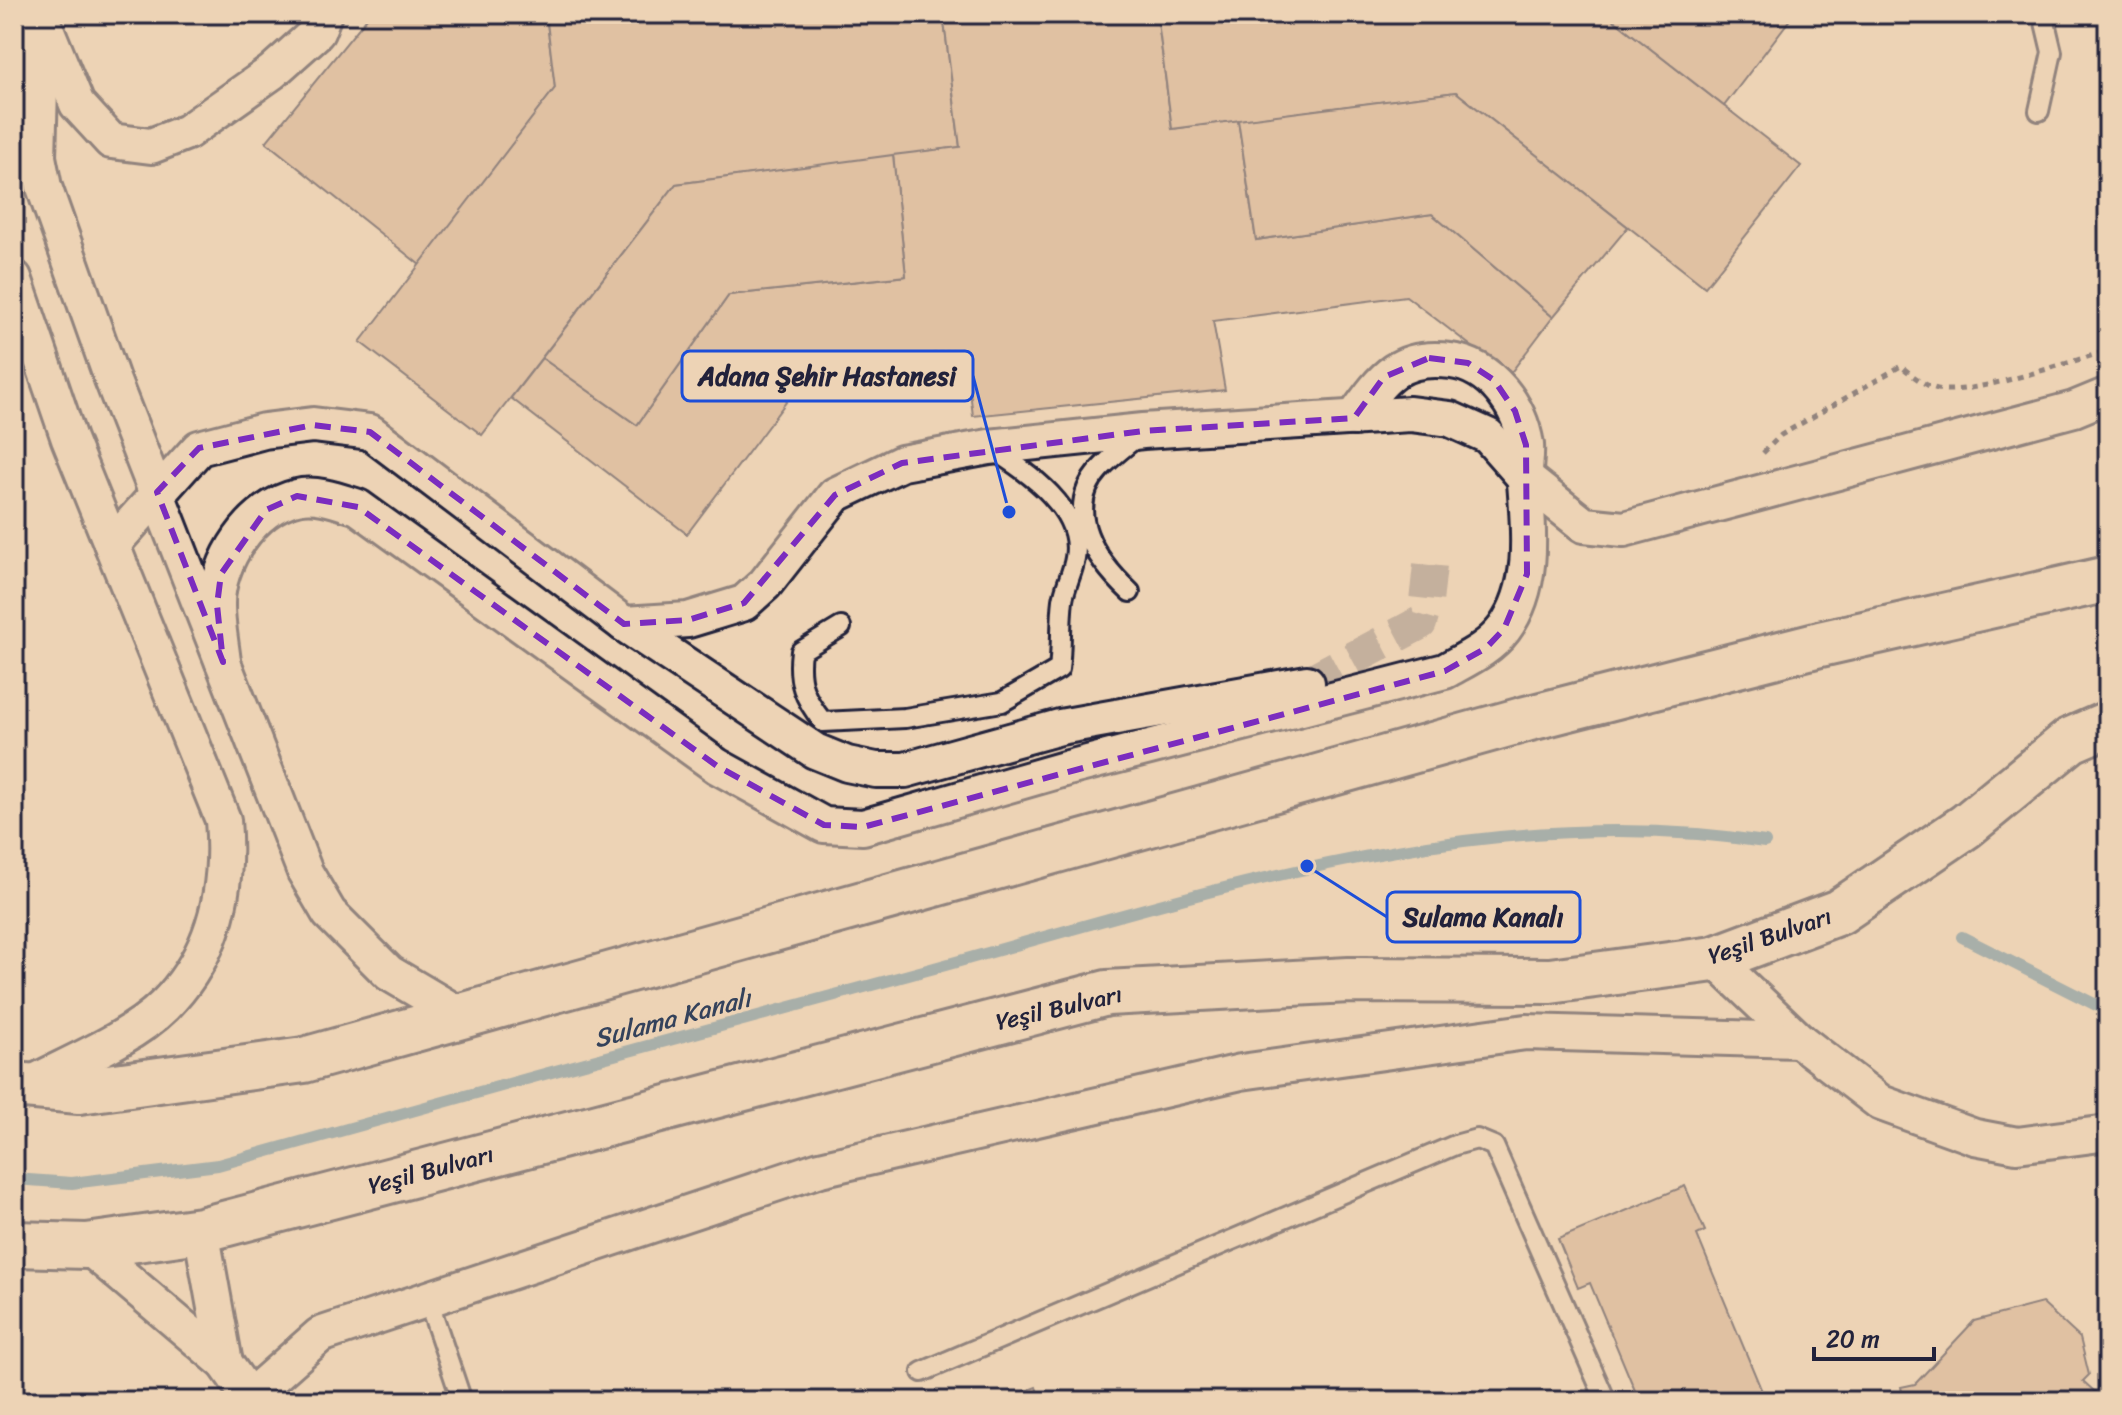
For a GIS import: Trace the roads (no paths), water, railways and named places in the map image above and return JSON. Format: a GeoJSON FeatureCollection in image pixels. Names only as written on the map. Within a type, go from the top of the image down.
{"type":"FeatureCollection","features":[{"type":"Feature","properties":{"kind":"main road"},"geometry":{"type":"LineString","coordinates":[[20,1086],[79,1091],[304,1060],[465,1018],[1526,719],[1820,644],[2108,579]]}},
{"type":"Feature","properties":{"kind":"main road","name":"Yeşil Bulvarı"},"geometry":{"type":"LineString","coordinates":[[14,1244],[87,1246],[201,1230],[1107,993],[1349,980],[1550,981],[1714,959],[1839,912],[1966,826],[2071,740],[2108,724]]}},
{"type":"Feature","properties":{"kind":"street"},"geometry":{"type":"LineString","coordinates":[[44,16],[77,104],[111,141],[151,146],[187,132],[272,72],[317,32],[324,14]]}},
{"type":"Feature","properties":{"kind":"street"},"geometry":{"type":"LineString","coordinates":[[14,39],[44,16]]}},
{"type":"Feature","properties":{"kind":"street"},"geometry":{"type":"LineString","coordinates":[[44,16],[38,157],[44,187],[84,304],[305,872],[329,913],[389,973],[465,1018]]}},
{"type":"Feature","properties":{"kind":"street"},"geometry":{"type":"LineString","coordinates":[[14,278],[69,439],[223,820],[227,862],[219,912],[203,950],[163,1007],[20,1086]]}},
{"type":"Feature","properties":{"kind":"street"},"geometry":{"type":"LineString","coordinates":[[223,662],[217,605],[221,574],[240,538],[266,510],[297,496],[326,497],[358,507],[717,766],[824,825],[863,827],[1068,768],[1445,671],[1486,648],[1504,629],[1527,574],[1526,445],[1515,411],[1494,380],[1468,363],[1429,358],[1409,362],[1384,377],[1354,418]]}},
{"type":"Feature","properties":{"kind":"street"},"geometry":{"type":"LineString","coordinates":[[624,624],[688,620],[744,603],[765,584],[835,495],[902,463],[989,447],[1143,431],[1410,414],[1450,419],[1488,436],[1525,478],[1584,525],[1624,529],[2074,409],[2108,395]]}},
{"type":"Feature","properties":{"kind":"street"},"geometry":{"type":"LineString","coordinates":[[112,545],[199,448],[264,431],[313,425],[370,432],[624,624],[815,751],[847,764],[876,770],[905,770],[1060,727],[1307,683]]}},
{"type":"Feature","properties":{"kind":"street"},"geometry":{"type":"LineString","coordinates":[[1714,959],[1799,1040],[1881,1103],[1975,1137],[2017,1145],[2108,1133]]}},
{"type":"Feature","properties":{"kind":"street"},"geometry":{"type":"LineString","coordinates":[[87,1246],[225,1363],[251,1398],[320,1335],[820,1169],[1241,1072],[1526,1032],[1799,1040]]}},
{"type":"Feature","properties":{"kind":"street"},"geometry":{"type":"LineString","coordinates":[[201,1230],[225,1363]]}},
{"type":"Feature","properties":{"kind":"lane"},"geometry":{"type":"LineString","coordinates":[[2039,111],[2052,52],[2043,14]]}},
{"type":"Feature","properties":{"kind":"lane"},"geometry":{"type":"LineString","coordinates":[[1130,592],[1091,547],[1083,521],[1085,493],[1099,470],[1143,431]]}},
{"type":"Feature","properties":{"kind":"lane"},"geometry":{"type":"LineString","coordinates":[[841,627],[801,651],[798,675],[805,699],[823,722],[905,718],[1002,702],[1059,669],[1062,600],[1076,556],[1071,530],[1059,502],[1030,474],[989,447]]}},
{"type":"Feature","properties":{"kind":"lane"},"geometry":{"type":"LineString","coordinates":[[922,1372],[1455,1145],[1477,1139],[1494,1146],[1606,1401]]}},
{"type":"Feature","properties":{"kind":"lane"},"geometry":{"type":"LineString","coordinates":[[428,1300],[462,1401]]}},
{"type":"Feature","properties":{"kind":"waterway","name":"Sulama Kanalı"},"geometry":{"type":"LineString","coordinates":[[14,1179],[72,1183],[218,1165],[1132,912],[1341,861],[1446,843],[1552,833],[1659,832],[1765,842]]}},
{"type":"Feature","properties":{"kind":"waterway","name":"Sulama Kanalı"},"geometry":{"type":"LineString","coordinates":[[1962,937],[2108,1011]]}},
{"type":"Feature","properties":{"kind":"tunnel"},"geometry":{"type":"LineString","coordinates":[[1307,683],[1420,623],[1426,602],[1431,556]]}},
{"type":"Feature","properties":{"kind":"place","name":"Adana Şehir Hastanesi"},"geometry":{"type":"Point","coordinates":[1009,512]}},
{"type":"Feature","properties":{"kind":"place","name":"Sulama Kanalı"},"geometry":{"type":"Point","coordinates":[1307,866]}}]}
